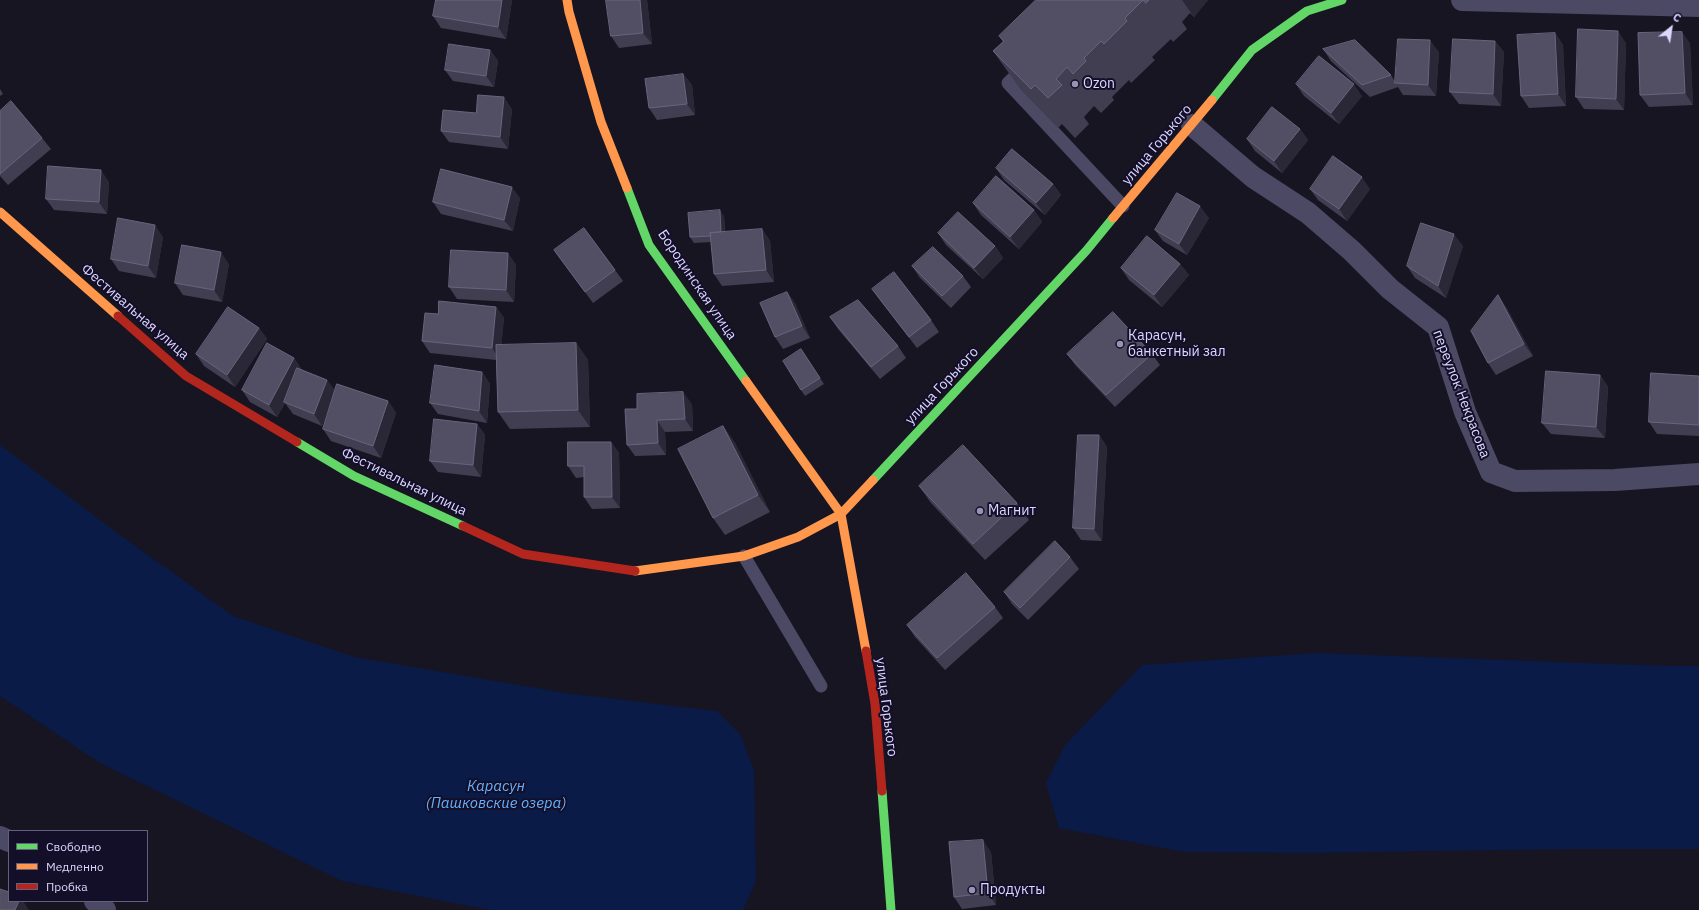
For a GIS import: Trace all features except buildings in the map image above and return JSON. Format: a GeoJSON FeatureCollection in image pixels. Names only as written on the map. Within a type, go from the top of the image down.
{"type":"FeatureCollection","features":[{"type":"Feature","properties":{"kind":"street","name":"Бородинская улица"},"geometry":{"type":"LineString","coordinates":[[567,0],[569,12],[602,122],[649,245],[841,514]]}},
{"type":"Feature","properties":{"kind":"street","name":"улица Горького"},"geometry":{"type":"LineString","coordinates":[[891,910],[875,704],[841,514],[1086,251],[1192,125],[1252,50],[1307,12],[1342,0]]}},
{"type":"Feature","properties":{"kind":"street"},"geometry":{"type":"LineString","coordinates":[[1462,0],[1699,6]]}},
{"type":"Feature","properties":{"kind":"street","name":"переулок Некрасова"},"geometry":{"type":"LineString","coordinates":[[1192,125],[1253,177],[1308,213],[1352,250],[1390,289],[1438,327],[1465,412],[1490,472],[1515,481],[1615,480],[1699,474]]}},
{"type":"Feature","properties":{"kind":"street","name":"Фестивальная улица"},"geometry":{"type":"LineString","coordinates":[[0,212],[186,376],[361,479],[523,554],[633,571],[744,556],[798,537],[841,514]]}},
{"type":"Feature","properties":{"kind":"street"},"geometry":{"type":"LineString","coordinates":[[96,902],[105,910]]}},
{"type":"Feature","properties":{"kind":"lane"},"geometry":{"type":"LineString","coordinates":[[1035,57],[1008,83],[1123,206]]}},
{"type":"Feature","properties":{"kind":"lane"},"geometry":{"type":"LineString","coordinates":[[744,556],[821,686]]}},
{"type":"Feature","properties":{"kind":"water","name":"Карасун (Пашковские озера)"},"geometry":{"type":"Polygon","coordinates":[[[0,445],[120,535],[233,616],[354,657],[572,694],[717,711],[740,734],[754,770],[756,881],[743,910],[490,910],[342,881],[100,763],[0,696],[0,445]]]}},
{"type":"Feature","properties":{"kind":"water"},"geometry":{"type":"Polygon","coordinates":[[[1316,653],[1699,666],[1699,849],[1568,849],[1305,853],[1184,852],[1059,828],[1046,783],[1065,745],[1142,665],[1316,653]]]}},
{"type":"Feature","properties":{"kind":"traffic: fast"},"geometry":{"type":"LineString","coordinates":[[1212,100],[1252,50],[1307,11],[1342,0]]}},
{"type":"Feature","properties":{"kind":"traffic: fast"},"geometry":{"type":"LineString","coordinates":[[627,188],[649,245],[746,381]]}},
{"type":"Feature","properties":{"kind":"traffic: fast"},"geometry":{"type":"LineString","coordinates":[[873,480],[1086,251],[1113,218]]}},
{"type":"Feature","properties":{"kind":"traffic: fast"},"geometry":{"type":"LineString","coordinates":[[297,442],[354,476],[463,526]]}},
{"type":"Feature","properties":{"kind":"traffic: fast"},"geometry":{"type":"LineString","coordinates":[[882,791],[891,910]]}},
{"type":"Feature","properties":{"kind":"traffic: slow"},"geometry":{"type":"LineString","coordinates":[[567,0],[569,12],[601,122],[627,188]]}},
{"type":"Feature","properties":{"kind":"traffic: slow"},"geometry":{"type":"LineString","coordinates":[[1113,218],[1212,100]]}},
{"type":"Feature","properties":{"kind":"traffic: slow"},"geometry":{"type":"LineString","coordinates":[[0,212],[118,316]]}},
{"type":"Feature","properties":{"kind":"traffic: slow"},"geometry":{"type":"LineString","coordinates":[[746,381],[841,514],[866,651]]}},
{"type":"Feature","properties":{"kind":"traffic: slow"},"geometry":{"type":"LineString","coordinates":[[635,571],[744,556],[798,537],[841,514],[873,480]]}},
{"type":"Feature","properties":{"kind":"traffic: jam"},"geometry":{"type":"LineString","coordinates":[[118,316],[186,376],[297,442]]}},
{"type":"Feature","properties":{"kind":"traffic: jam"},"geometry":{"type":"LineString","coordinates":[[463,526],[523,554],[635,571]]}},
{"type":"Feature","properties":{"kind":"traffic: jam"},"geometry":{"type":"LineString","coordinates":[[866,651],[875,704],[882,791]]}},
{"type":"Feature","properties":{"kind":"place","name":"Ozon"},"geometry":{"type":"Point","coordinates":[1075,84]}},
{"type":"Feature","properties":{"kind":"place","name":"Карасун, банкетный зал"},"geometry":{"type":"Point","coordinates":[1120,344]}},
{"type":"Feature","properties":{"kind":"place","name":"Магнит"},"geometry":{"type":"Point","coordinates":[980,511]}},
{"type":"Feature","properties":{"kind":"place","name":"Продукты"},"geometry":{"type":"Point","coordinates":[972,890]}}]}
